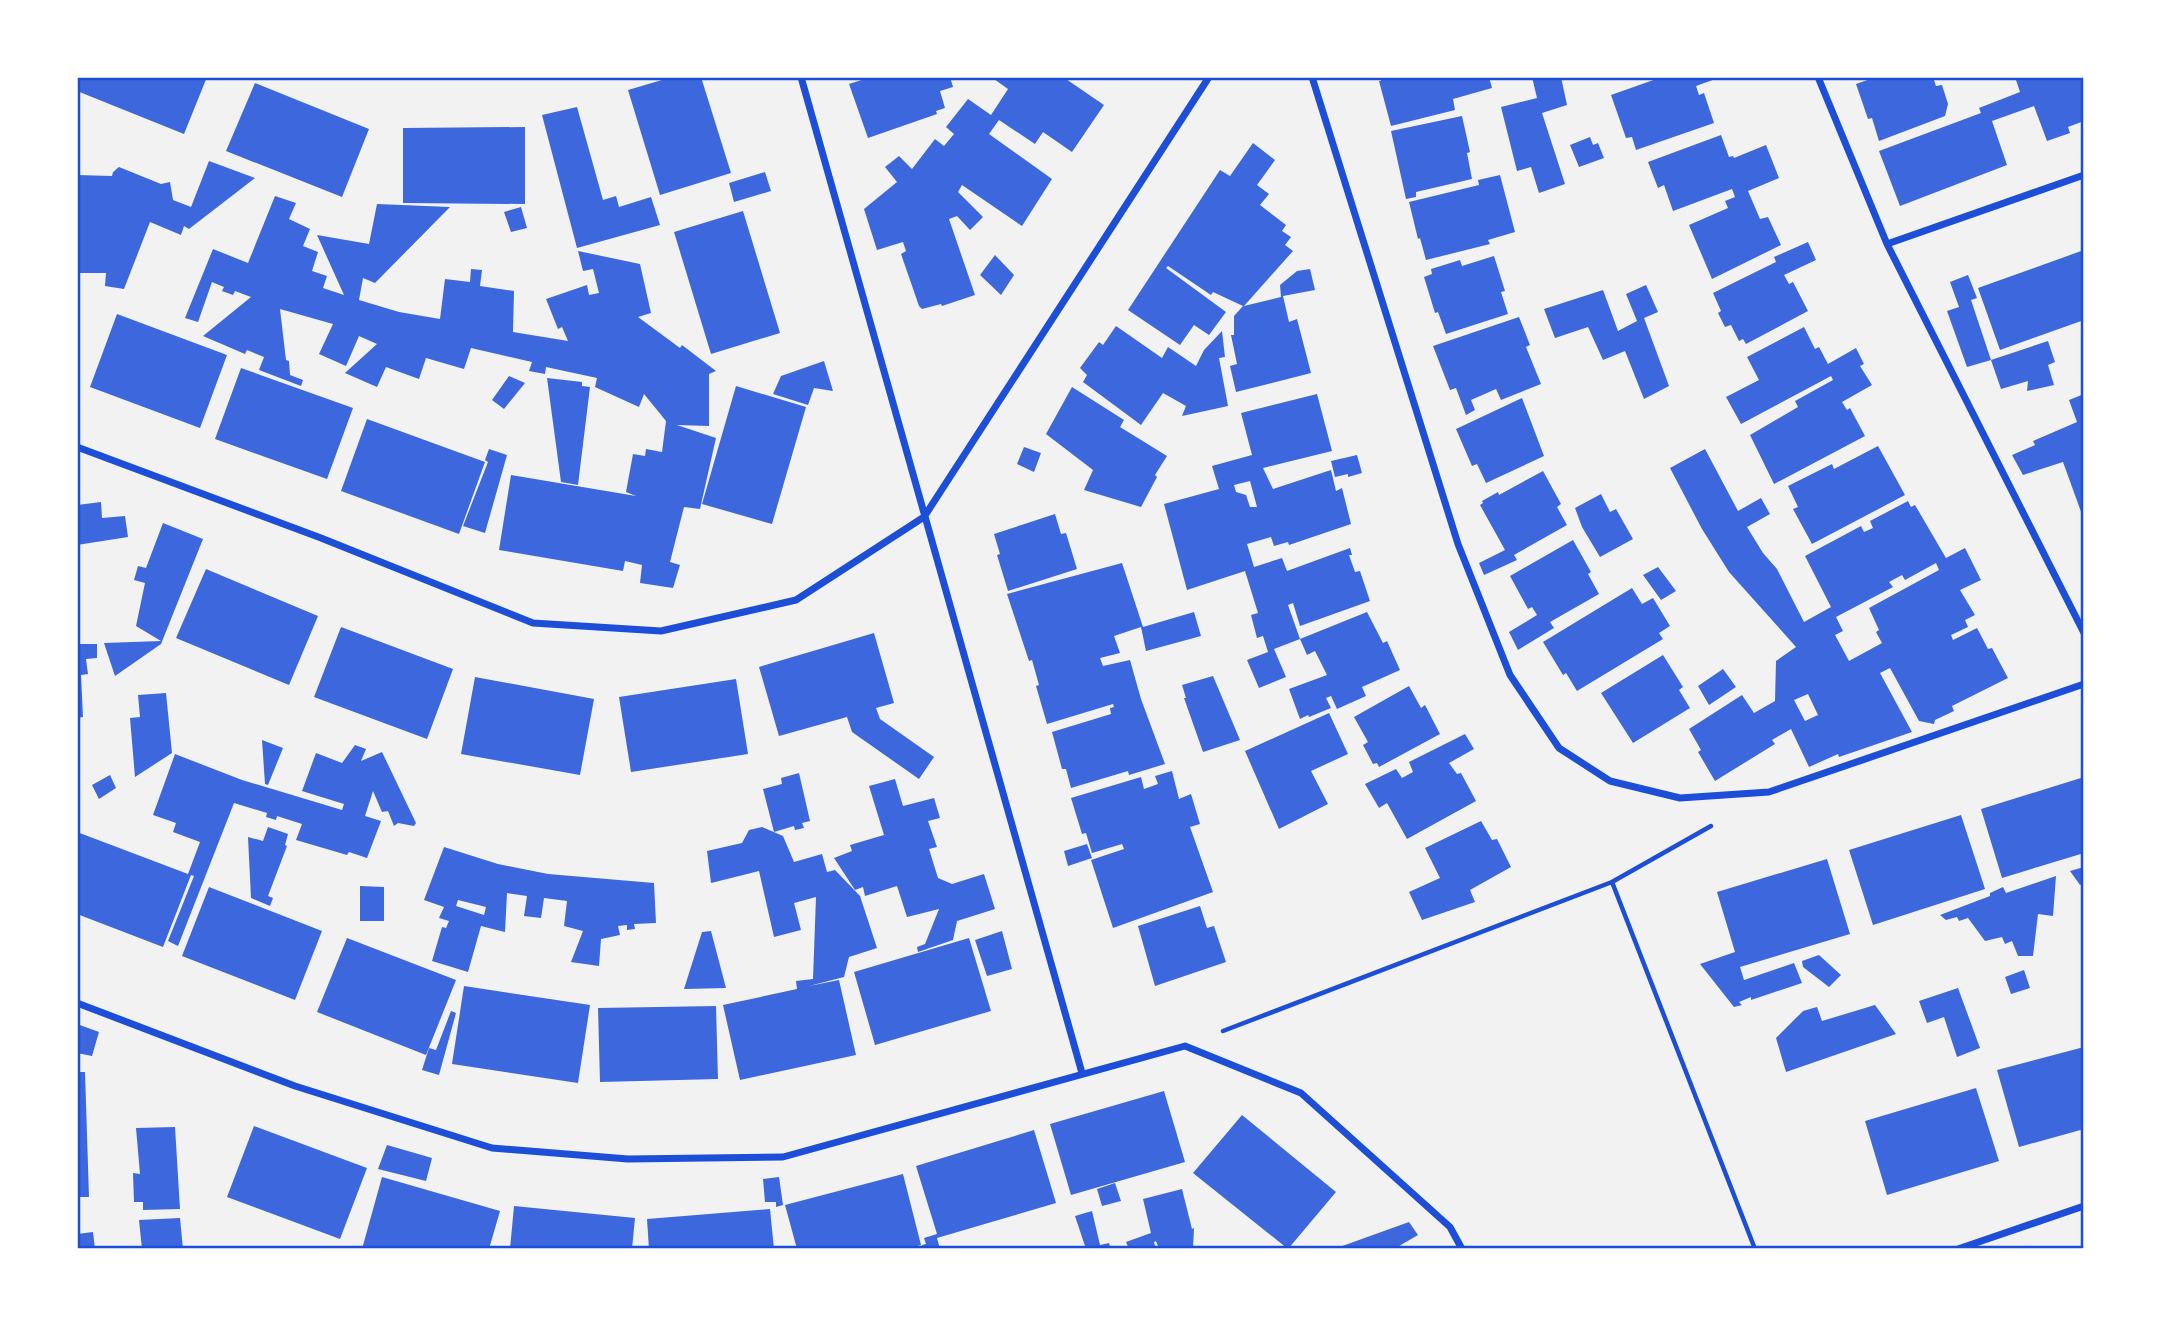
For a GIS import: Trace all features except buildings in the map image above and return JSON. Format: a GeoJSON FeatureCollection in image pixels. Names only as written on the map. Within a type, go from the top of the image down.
{"type":"FeatureCollection","features":[{"type":"Feature","properties":{"kind":"street"},"geometry":{"type":"LineString","coordinates":[[801,77],[1082,1073]]}},
{"type":"Feature","properties":{"kind":"street"},"geometry":{"type":"LineString","coordinates":[[77,447],[321,538],[533,623],[661,631],[796,600],[924,517],[1209,77]]}},
{"type":"Feature","properties":{"kind":"street"},"geometry":{"type":"LineString","coordinates":[[1312,77],[1458,544],[1510,676],[1559,748],[1610,781],[1680,798],[1769,792],[2084,684]]}},
{"type":"Feature","properties":{"kind":"street"},"geometry":{"type":"LineString","coordinates":[[1818,77],[1887,244],[2084,633]]}},
{"type":"Feature","properties":{"kind":"street"},"geometry":{"type":"LineString","coordinates":[[1887,244],[2084,175]]}},
{"type":"Feature","properties":{"kind":"street"},"geometry":{"type":"LineString","coordinates":[[77,1003],[296,1087],[492,1148],[628,1159],[783,1157],[1185,1046],[1301,1093],[1450,1227],[1462,1249]]}},
{"type":"Feature","properties":{"kind":"street"},"geometry":{"type":"LineString","coordinates":[[1958,1249],[2084,1206]]}},
{"type":"Feature","properties":{"kind":"path"},"geometry":{"type":"LineString","coordinates":[[1185,1046],[1612,883],[1721,820]]}},
{"type":"Feature","properties":{"kind":"path"},"geometry":{"type":"LineString","coordinates":[[1612,883],[1755,1249]]}}]}
